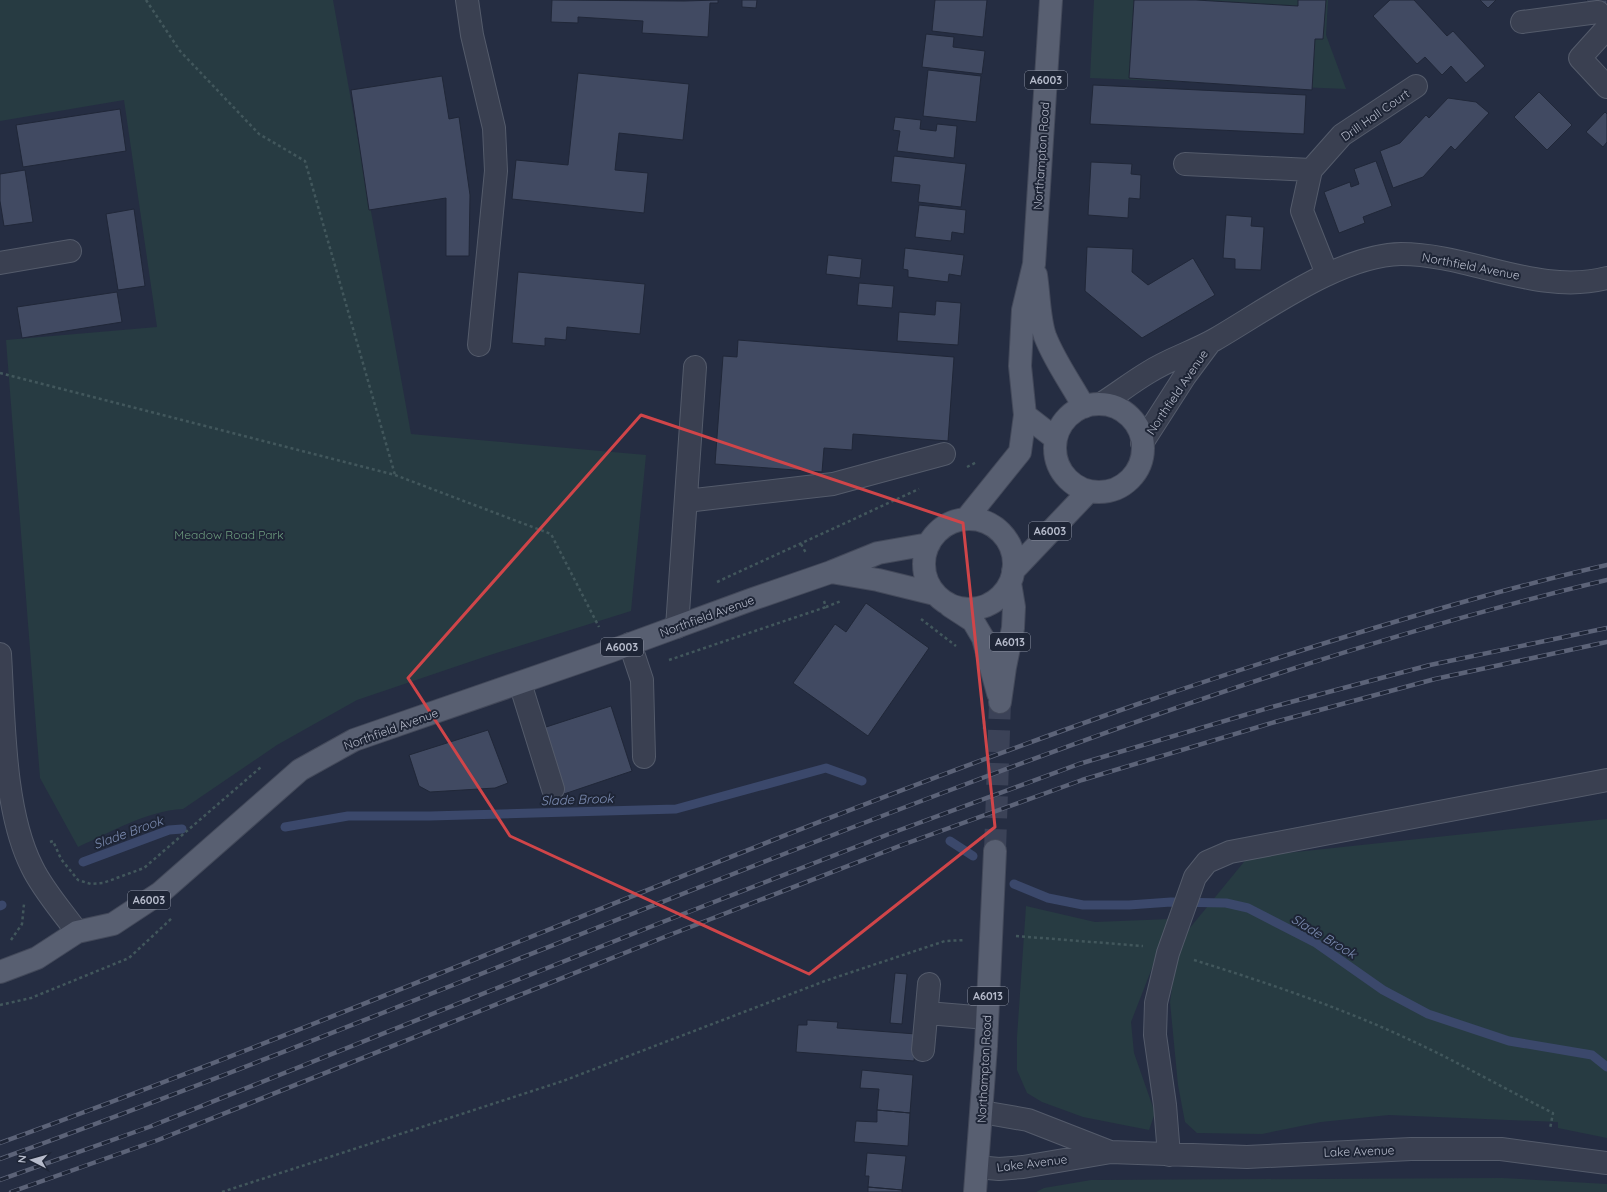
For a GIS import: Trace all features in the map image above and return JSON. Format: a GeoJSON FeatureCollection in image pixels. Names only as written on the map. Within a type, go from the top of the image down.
{"type":"FeatureCollection","features":[{"type":"Feature","properties":{"kind":"main road","name":"Northampton Road"},"geometry":{"type":"LineString","coordinates":[[1020,452],[1025,414],[1020,366],[1023,310],[1034,264],[1052,0]]}},
{"type":"Feature","properties":{"kind":"main road","name":"Northampton Road"},"geometry":{"type":"LineString","coordinates":[[1034,264],[1045,335],[1060,368],[1075,390],[1092,406]]}},
{"type":"Feature","properties":{"kind":"main road"},"geometry":{"type":"LineString","coordinates":[[1092,406],[1116,408],[1129,416],[1138,428],[1142,443],[1142,460],[1134,475],[1121,487],[1105,492],[1088,492],[1074,485],[1063,474],[1056,460],[1055,442],[1061,425],[1071,414],[1092,406]]}},
{"type":"Feature","properties":{"kind":"main road"},"geometry":{"type":"LineString","coordinates":[[1025,414],[1055,442]]}},
{"type":"Feature","properties":{"kind":"main road"},"geometry":{"type":"LineString","coordinates":[[966,519],[1020,452],[1055,442]]}},
{"type":"Feature","properties":{"kind":"main road","name":"A6003"},"geometry":{"type":"LineString","coordinates":[[940,598],[954,607],[965,609],[981,607],[996,600],[1011,577],[1088,492]]}},
{"type":"Feature","properties":{"kind":"main road"},"geometry":{"type":"LineString","coordinates":[[940,598],[928,582],[924,570],[925,556],[929,544],[936,534],[944,527],[955,521],[966,519],[982,521],[996,528],[1007,540],[1013,555],[1011,577]]}},
{"type":"Feature","properties":{"kind":"main road","name":"Northfield Avenue"},"geometry":{"type":"LineString","coordinates":[[0,972],[37,958],[77,932],[113,924],[160,893],[300,770],[354,740],[620,648],[831,572],[878,553],[929,544]]}},
{"type":"Feature","properties":{"kind":"main road","name":"Northfield Avenue"},"geometry":{"type":"LineString","coordinates":[[831,572],[878,580],[940,598]]}},
{"type":"Feature","properties":{"kind":"main road","name":"A6013"},"geometry":{"type":"LineString","coordinates":[[940,598],[973,621],[983,638],[1000,702],[1013,628],[1014,607],[1011,577]]}},
{"type":"Feature","properties":{"kind":"main road","name":"Northampton Road"},"geometry":{"type":"LineString","coordinates":[[975,1192],[982,1112],[995,850]]}},
{"type":"Feature","properties":{"kind":"street"},"geometry":{"type":"LineString","coordinates":[[467,0],[472,35],[494,128],[496,171],[479,345]]}},
{"type":"Feature","properties":{"kind":"street"},"geometry":{"type":"LineString","coordinates":[[1522,22],[1602,20]]}},
{"type":"Feature","properties":{"kind":"street"},"geometry":{"type":"LineString","coordinates":[[1602,20],[1580,58],[1607,87]]}},
{"type":"Feature","properties":{"kind":"street","name":"Drill Hall Court"},"geometry":{"type":"LineString","coordinates":[[1327,274],[1302,211],[1311,170],[1342,135],[1416,86]]}},
{"type":"Feature","properties":{"kind":"street"},"geometry":{"type":"LineString","coordinates":[[1185,164],[1311,170]]}},
{"type":"Feature","properties":{"kind":"street"},"geometry":{"type":"LineString","coordinates":[[0,263],[70,251]]}},
{"type":"Feature","properties":{"kind":"street","name":"Northfield Avenue"},"geometry":{"type":"LineString","coordinates":[[1092,406],[1149,372],[1211,341],[1327,274],[1366,259],[1401,254],[1437,257],[1547,281],[1592,282],[1607,278]]}},
{"type":"Feature","properties":{"kind":"street","name":"Northfield Avenue"},"geometry":{"type":"LineString","coordinates":[[1142,443],[1185,376],[1211,341]]}},
{"type":"Feature","properties":{"kind":"street"},"geometry":{"type":"LineString","coordinates":[[677,627],[695,367]]}},
{"type":"Feature","properties":{"kind":"street"},"geometry":{"type":"LineString","coordinates":[[686,501],[833,484],[944,454]]}},
{"type":"Feature","properties":{"kind":"street"},"geometry":{"type":"LineString","coordinates":[[620,648],[639,670],[642,680],[644,757]]}},
{"type":"Feature","properties":{"kind":"street"},"geometry":{"type":"LineString","coordinates":[[0,654],[9,778],[16,824],[32,867],[77,932]]}},
{"type":"Feature","properties":{"kind":"street"},"geometry":{"type":"LineString","coordinates":[[520,683],[553,789]]}},
{"type":"Feature","properties":{"kind":"street"},"geometry":{"type":"LineString","coordinates":[[1169,1155],[1166,1106],[1155,1035],[1156,1002],[1171,943],[1195,877],[1207,862],[1230,852],[1607,780]]}},
{"type":"Feature","properties":{"kind":"street"},"geometry":{"type":"LineString","coordinates":[[923,1050],[929,984]]}},
{"type":"Feature","properties":{"kind":"street"},"geometry":{"type":"LineString","coordinates":[[927,1013],[987,1018]]}},
{"type":"Feature","properties":{"kind":"street","name":"Lake Avenue"},"geometry":{"type":"LineString","coordinates":[[982,1112],[1028,1120],[1111,1152]]}},
{"type":"Feature","properties":{"kind":"street","name":"Lake Avenue"},"geometry":{"type":"LineString","coordinates":[[978,1167],[999,1169],[1023,1167],[1111,1152],[1248,1157],[1411,1149],[1501,1150],[1607,1163]]}},
{"type":"Feature","properties":{"kind":"path"},"geometry":{"type":"LineString","coordinates":[[146,0],[180,51],[259,134],[306,161],[395,475]]}},
{"type":"Feature","properties":{"kind":"path"},"geometry":{"type":"LineString","coordinates":[[0,373],[395,475],[551,534],[620,648]]}},
{"type":"Feature","properties":{"kind":"path"},"geometry":{"type":"LineString","coordinates":[[965,468],[979,462]]}},
{"type":"Feature","properties":{"kind":"path"},"geometry":{"type":"LineString","coordinates":[[715,583],[922,488]]}},
{"type":"Feature","properties":{"kind":"path"},"geometry":{"type":"LineString","coordinates":[[801,544],[805,551]]}},
{"type":"Feature","properties":{"kind":"path"},"geometry":{"type":"LineString","coordinates":[[639,670],[826,607],[847,598]]}},
{"type":"Feature","properties":{"kind":"path"},"geometry":{"type":"LineString","coordinates":[[823,600],[826,607]]}},
{"type":"Feature","properties":{"kind":"path"},"geometry":{"type":"LineString","coordinates":[[917,616],[960,649]]}},
{"type":"Feature","properties":{"kind":"path"},"geometry":{"type":"LineString","coordinates":[[984,714],[984,729]]}},
{"type":"Feature","properties":{"kind":"path"},"geometry":{"type":"LineString","coordinates":[[46,844],[53,841],[61,859],[78,880],[91,884],[104,883],[144,868],[267,762]]}},
{"type":"Feature","properties":{"kind":"path"},"geometry":{"type":"LineString","coordinates":[[6,943],[12,940],[22,924],[24,904],[20,898]]}},
{"type":"Feature","properties":{"kind":"path"},"geometry":{"type":"LineString","coordinates":[[0,1005],[31,998],[129,958],[176,915]]}},
{"type":"Feature","properties":{"kind":"path"},"geometry":{"type":"LineString","coordinates":[[1016,936],[1136,944],[1171,943],[1354,1015],[1421,1045],[1552,1113]]}},
{"type":"Feature","properties":{"kind":"path"},"geometry":{"type":"LineString","coordinates":[[222,1192],[563,1081],[825,981],[945,941],[970,940]]}},
{"type":"Feature","properties":{"kind":"highlighted area"},"geometry":{"type":"Polygon","coordinates":[[[641,415],[963,523],[995,827],[809,974],[510,836],[408,678],[641,415]]]}},
{"type":"Feature","properties":{"kind":"green space","name":"Meadow Road Park"},"geometry":{"type":"Polygon","coordinates":[[[0,0],[333,0],[411,434],[646,455],[631,611],[490,655],[357,700],[277,745],[183,809],[142,818],[78,847],[40,778],[6,340],[157,327],[124,100],[0,121],[0,0]]]}},
{"type":"Feature","properties":{"kind":"green space"},"geometry":{"type":"Polygon","coordinates":[[[1094,0],[1328,0],[1326,35],[1346,89],[1090,78],[1094,0]]]}},
{"type":"Feature","properties":{"kind":"green space"},"geometry":{"type":"Polygon","coordinates":[[[1607,819],[1607,1138],[1558,1128],[1558,1122],[1389,1115],[1321,1122],[1262,1134],[1197,1133],[1185,1122],[1178,1085],[1170,1002],[1175,967],[1189,929],[1248,857],[1607,819]]]}},
{"type":"Feature","properties":{"kind":"green space"},"geometry":{"type":"Polygon","coordinates":[[[1026,906],[1095,922],[1171,919],[1131,1022],[1134,1053],[1155,1113],[1149,1130],[1083,1117],[1042,1102],[1027,1093],[1017,1070],[1017,1037],[1026,906]]]}},
{"type":"Feature","properties":{"kind":"green space"},"geometry":{"type":"Polygon","coordinates":[[[1502,1178],[1607,1184],[1607,1192],[1036,1192],[1044,1188],[1091,1180],[1502,1178]]]}},
{"type":"Feature","properties":{"kind":"building"},"geometry":{"type":"Polygon","coordinates":[[[552,0],[718,0],[718,3],[710,3],[708,37],[642,33],[643,21],[578,17],[578,23],[551,22],[552,0]]]}},
{"type":"Feature","properties":{"kind":"building"},"geometry":{"type":"Polygon","coordinates":[[[742,0],[757,0],[756,8],[742,7],[742,0]]]}},
{"type":"Feature","properties":{"kind":"building"},"geometry":{"type":"Polygon","coordinates":[[[935,0],[987,0],[983,37],[932,31],[935,0]]]}},
{"type":"Feature","properties":{"kind":"building"},"geometry":{"type":"Polygon","coordinates":[[[1134,0],[1196,0],[1298,6],[1298,0],[1326,0],[1323,39],[1315,39],[1312,90],[1129,78],[1134,0]]]}},
{"type":"Feature","properties":{"kind":"building"},"geometry":{"type":"Polygon","coordinates":[[[1390,0],[1414,0],[1447,36],[1453,31],[1485,66],[1466,83],[1451,66],[1442,75],[1425,57],[1417,64],[1373,16],[1390,0]]]}},
{"type":"Feature","properties":{"kind":"building"},"geometry":{"type":"Polygon","coordinates":[[[1480,0],[1496,0],[1488,8],[1480,0]]]}},
{"type":"Feature","properties":{"kind":"building"},"geometry":{"type":"Polygon","coordinates":[[[1586,0],[1607,0],[1607,22],[1586,0]]]}},
{"type":"Feature","properties":{"kind":"building"},"geometry":{"type":"Polygon","coordinates":[[[926,34],[954,37],[953,47],[985,51],[982,74],[922,67],[926,34]]]}},
{"type":"Feature","properties":{"kind":"building"},"geometry":{"type":"Polygon","coordinates":[[[928,70],[981,76],[976,122],[923,116],[928,70]]]}},
{"type":"Feature","properties":{"kind":"building"},"geometry":{"type":"Polygon","coordinates":[[[578,73],[689,84],[683,140],[619,133],[615,170],[648,173],[644,213],[512,199],[516,160],[568,165],[578,73]]]}},
{"type":"Feature","properties":{"kind":"building"},"geometry":{"type":"Polygon","coordinates":[[[442,76],[449,119],[459,117],[470,195],[469,256],[446,256],[446,198],[369,210],[351,90],[442,76]]]}},
{"type":"Feature","properties":{"kind":"building"},"geometry":{"type":"Polygon","coordinates":[[[1093,85],[1306,95],[1304,134],[1090,124],[1093,85]]]}},
{"type":"Feature","properties":{"kind":"building"},"geometry":{"type":"Polygon","coordinates":[[[1539,92],[1572,125],[1547,150],[1514,117],[1539,92]]]}},
{"type":"Feature","properties":{"kind":"building"},"geometry":{"type":"Polygon","coordinates":[[[1448,98],[1476,102],[1489,113],[1455,150],[1451,146],[1423,177],[1393,188],[1380,151],[1400,143],[1426,115],[1429,118],[1448,98]]]}},
{"type":"Feature","properties":{"kind":"building"},"geometry":{"type":"Polygon","coordinates":[[[120,109],[126,151],[23,167],[16,125],[120,109]]]}},
{"type":"Feature","properties":{"kind":"building"},"geometry":{"type":"Polygon","coordinates":[[[1605,112],[1607,114],[1607,142],[1603,147],[1586,132],[1605,112]]]}},
{"type":"Feature","properties":{"kind":"building"},"geometry":{"type":"Polygon","coordinates":[[[895,117],[921,120],[920,129],[936,131],[937,124],[957,126],[954,158],[897,151],[900,131],[893,130],[895,117]]]}},
{"type":"Feature","properties":{"kind":"building"},"geometry":{"type":"Polygon","coordinates":[[[894,156],[966,164],[961,207],[918,202],[920,185],[891,182],[894,156]]]}},
{"type":"Feature","properties":{"kind":"building"},"geometry":{"type":"Polygon","coordinates":[[[1376,161],[1392,206],[1363,217],[1365,223],[1339,233],[1324,192],[1350,182],[1351,187],[1359,184],[1354,169],[1376,161]]]}},
{"type":"Feature","properties":{"kind":"building"},"geometry":{"type":"Polygon","coordinates":[[[1091,162],[1132,164],[1131,174],[1141,175],[1140,199],[1129,198],[1128,218],[1088,215],[1091,162]]]}},
{"type":"Feature","properties":{"kind":"building"},"geometry":{"type":"Polygon","coordinates":[[[25,170],[33,222],[4,226],[0,201],[0,174],[25,170]]]}},
{"type":"Feature","properties":{"kind":"building"},"geometry":{"type":"Polygon","coordinates":[[[919,205],[966,210],[964,234],[952,232],[951,241],[915,237],[919,205]]]}},
{"type":"Feature","properties":{"kind":"building"},"geometry":{"type":"Polygon","coordinates":[[[134,209],[145,286],[118,290],[106,214],[134,209]]]}},
{"type":"Feature","properties":{"kind":"building"},"geometry":{"type":"Polygon","coordinates":[[[1226,215],[1252,217],[1251,226],[1264,227],[1261,270],[1235,269],[1235,259],[1223,258],[1226,215]]]}},
{"type":"Feature","properties":{"kind":"building"},"geometry":{"type":"Polygon","coordinates":[[[1087,247],[1133,249],[1132,272],[1148,285],[1193,258],[1215,295],[1142,338],[1085,291],[1087,247]]]}},
{"type":"Feature","properties":{"kind":"building"},"geometry":{"type":"Polygon","coordinates":[[[905,248],[964,255],[961,276],[949,274],[948,282],[908,277],[908,270],[903,269],[905,248]]]}},
{"type":"Feature","properties":{"kind":"building"},"geometry":{"type":"Polygon","coordinates":[[[828,255],[862,259],[860,278],[826,274],[828,255]]]}},
{"type":"Feature","properties":{"kind":"building"},"geometry":{"type":"Polygon","coordinates":[[[518,272],[645,284],[640,334],[567,327],[566,340],[545,338],[545,346],[512,343],[518,272]]]}},
{"type":"Feature","properties":{"kind":"building"},"geometry":{"type":"Polygon","coordinates":[[[859,283],[894,286],[892,308],[857,305],[859,283]]]}},
{"type":"Feature","properties":{"kind":"building"},"geometry":{"type":"Polygon","coordinates":[[[117,292],[122,322],[22,338],[17,307],[117,292]]]}},
{"type":"Feature","properties":{"kind":"building"},"geometry":{"type":"Polygon","coordinates":[[[936,301],[961,303],[958,345],[897,341],[899,312],[935,315],[936,301]]]}},
{"type":"Feature","properties":{"kind":"building"},"geometry":{"type":"Polygon","coordinates":[[[738,340],[954,357],[948,441],[853,434],[852,450],[824,448],[822,472],[715,464],[723,356],[737,357],[738,340]]]}},
{"type":"Feature","properties":{"kind":"building"},"geometry":{"type":"Polygon","coordinates":[[[866,603],[929,648],[868,736],[793,683],[835,624],[846,632],[866,603]]]}},
{"type":"Feature","properties":{"kind":"building"},"geometry":{"type":"Polygon","coordinates":[[[611,706],[632,771],[564,794],[543,728],[611,706]]]}},
{"type":"Feature","properties":{"kind":"building"},"geometry":{"type":"Polygon","coordinates":[[[488,730],[508,783],[495,788],[430,792],[419,786],[409,755],[488,730]]]}},
{"type":"Feature","properties":{"kind":"building"},"geometry":{"type":"Polygon","coordinates":[[[895,973],[907,974],[902,1024],[890,1023],[895,973]]]}},
{"type":"Feature","properties":{"kind":"building"},"geometry":{"type":"Polygon","coordinates":[[[807,1020],[838,1022],[837,1028],[916,1034],[914,1061],[796,1052],[798,1025],[807,1025],[807,1020]]]}},
{"type":"Feature","properties":{"kind":"building"},"geometry":{"type":"Polygon","coordinates":[[[862,1070],[913,1075],[910,1113],[877,1110],[879,1089],[860,1088],[862,1070]]]}},
{"type":"Feature","properties":{"kind":"building"},"geometry":{"type":"Polygon","coordinates":[[[877,1110],[910,1113],[908,1146],[854,1142],[856,1121],[877,1122],[877,1110]]]}},
{"type":"Feature","properties":{"kind":"building"},"geometry":{"type":"Polygon","coordinates":[[[867,1153],[906,1156],[902,1190],[868,1187],[869,1176],[865,1176],[867,1153]]]}},
{"type":"Feature","properties":{"kind":"building"},"geometry":{"type":"Polygon","coordinates":[[[868,1187],[902,1190],[902,1192],[868,1192],[868,1187]]]}},
{"type":"Feature","properties":{"kind":"waterway","name":"Slade Brook"},"geometry":{"type":"LineString","coordinates":[[285,827],[348,816],[430,816],[676,809],[826,768],[862,781]]}},
{"type":"Feature","properties":{"kind":"waterway","name":"Slade Brook"},"geometry":{"type":"LineString","coordinates":[[83,862],[169,830],[182,829]]}},
{"type":"Feature","properties":{"kind":"waterway","name":"Slade Brook"},"geometry":{"type":"LineString","coordinates":[[950,841],[973,856]]}},
{"type":"Feature","properties":{"kind":"waterway","name":"Slade Brook"},"geometry":{"type":"LineString","coordinates":[[1014,884],[1048,898],[1083,905],[1129,905],[1171,902],[1226,903],[1248,908],[1316,943],[1383,990],[1428,1014],[1509,1041],[1592,1055],[1607,1067]]}},
{"type":"Feature","properties":{"kind":"tunnel"},"geometry":{"type":"LineString","coordinates":[[995,851],[1000,702]]}},
{"type":"Feature","properties":{"kind":"railway"},"geometry":{"type":"LineString","coordinates":[[0,1143],[285,1035],[710,865],[995,755],[1138,704],[1332,641],[1489,595],[1607,565]]}},
{"type":"Feature","properties":{"kind":"railway"},"geometry":{"type":"LineString","coordinates":[[0,1159],[120,1115],[358,1023],[715,881],[1033,759],[1195,701],[1358,648],[1524,601],[1607,580]]}},
{"type":"Feature","properties":{"kind":"railway"},"geometry":{"type":"LineString","coordinates":[[0,1180],[149,1127],[660,923],[889,834],[1079,764],[1272,707],[1430,665],[1607,628]]}},
{"type":"Feature","properties":{"kind":"railway"},"geometry":{"type":"LineString","coordinates":[[11,1192],[158,1140],[667,936],[902,845],[1082,780],[1275,722],[1435,679],[1607,642]]}}]}
